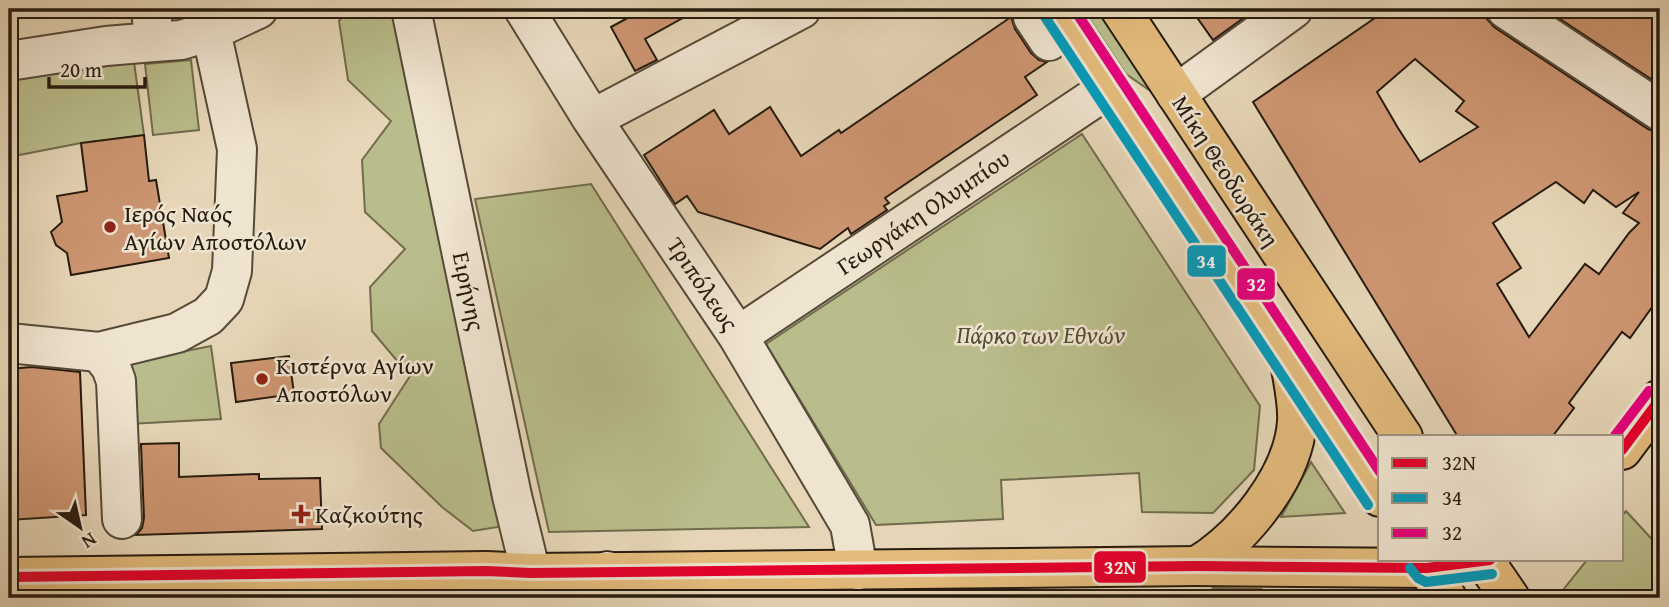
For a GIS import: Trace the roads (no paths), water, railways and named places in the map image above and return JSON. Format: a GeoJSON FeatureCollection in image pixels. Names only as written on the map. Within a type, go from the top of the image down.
{"type":"FeatureCollection","features":[{"type":"Feature","properties":{"kind":"main road","name":"Μίκη Θεοδωράκη"},"geometry":{"type":"LineString","coordinates":[[1120,9],[1402,435]]}},
{"type":"Feature","properties":{"kind":"main road","name":"Μίκη Θεοδωράκη"},"geometry":{"type":"LineString","coordinates":[[1046,23],[1109,88],[1378,494]]}},
{"type":"Feature","properties":{"kind":"main road"},"geometry":{"type":"LineString","coordinates":[[1198,566],[1214,555],[1244,526],[1276,485],[1283,470],[1294,440],[1297,421],[1289,359]]}},
{"type":"Feature","properties":{"kind":"main road"},"geometry":{"type":"LineString","coordinates":[[1624,447],[1660,399]]}},
{"type":"Feature","properties":{"kind":"main road"},"geometry":{"type":"LineString","coordinates":[[9,577],[289,586],[486,571],[534,586],[607,571],[1198,566],[1432,575],[1479,562]]}},
{"type":"Feature","properties":{"kind":"main road"},"geometry":{"type":"LineString","coordinates":[[1487,562],[1510,598]]}},
{"type":"Feature","properties":{"kind":"street"},"geometry":{"type":"LineString","coordinates":[[9,61],[106,46],[153,25],[181,40],[211,31],[258,9]]}},
{"type":"Feature","properties":{"kind":"street","name":"Ειρήνης"},"geometry":{"type":"LineString","coordinates":[[411,9],[512,496],[534,586]]}},
{"type":"Feature","properties":{"kind":"street","name":"Τριπόλεως"},"geometry":{"type":"LineString","coordinates":[[524,9],[592,119],[738,336],[850,525],[858,570]]}},
{"type":"Feature","properties":{"kind":"street"},"geometry":{"type":"LineString","coordinates":[[592,119],[801,9]]}},
{"type":"Feature","properties":{"kind":"street"},"geometry":{"type":"LineString","coordinates":[[1175,94],[1293,9]]}},
{"type":"Feature","properties":{"kind":"street"},"geometry":{"type":"LineString","coordinates":[[1506,9],[1660,111]]}},
{"type":"Feature","properties":{"kind":"street"},"geometry":{"type":"LineString","coordinates":[[9,343],[99,352],[177,332],[208,316],[224,299],[232,271],[237,149],[211,31]]}},
{"type":"Feature","properties":{"kind":"street","name":"Γεωργάκη Ολυμπίου"},"geometry":{"type":"LineString","coordinates":[[738,336],[1109,88]]}},
{"type":"Feature","properties":{"kind":"street"},"geometry":{"type":"LineString","coordinates":[[99,352],[111,367],[116,381],[122,519]]}},
{"type":"Feature","properties":{"kind":"street"},"geometry":{"type":"LineString","coordinates":[[607,571],[643,598]]}},
{"type":"Feature","properties":{"kind":"place","name":"Ιερός Ναός Αγίων Αποστόλων"},"geometry":{"type":"Point","coordinates":[110,227]}},
{"type":"Feature","properties":{"kind":"place","name":"Κιστέρνα Αγίων Αποστόλων"},"geometry":{"type":"Point","coordinates":[262,379]}},
{"type":"Feature","properties":{"kind":"place","name":"Καζκούτης"},"geometry":{"type":"Point","coordinates":[301,514]}},
{"type":"Feature","properties":{"kind":"park label","name":"Πάρκο των Εθνών"},"geometry":{"type":"Point","coordinates":[1041,334]}}]}
